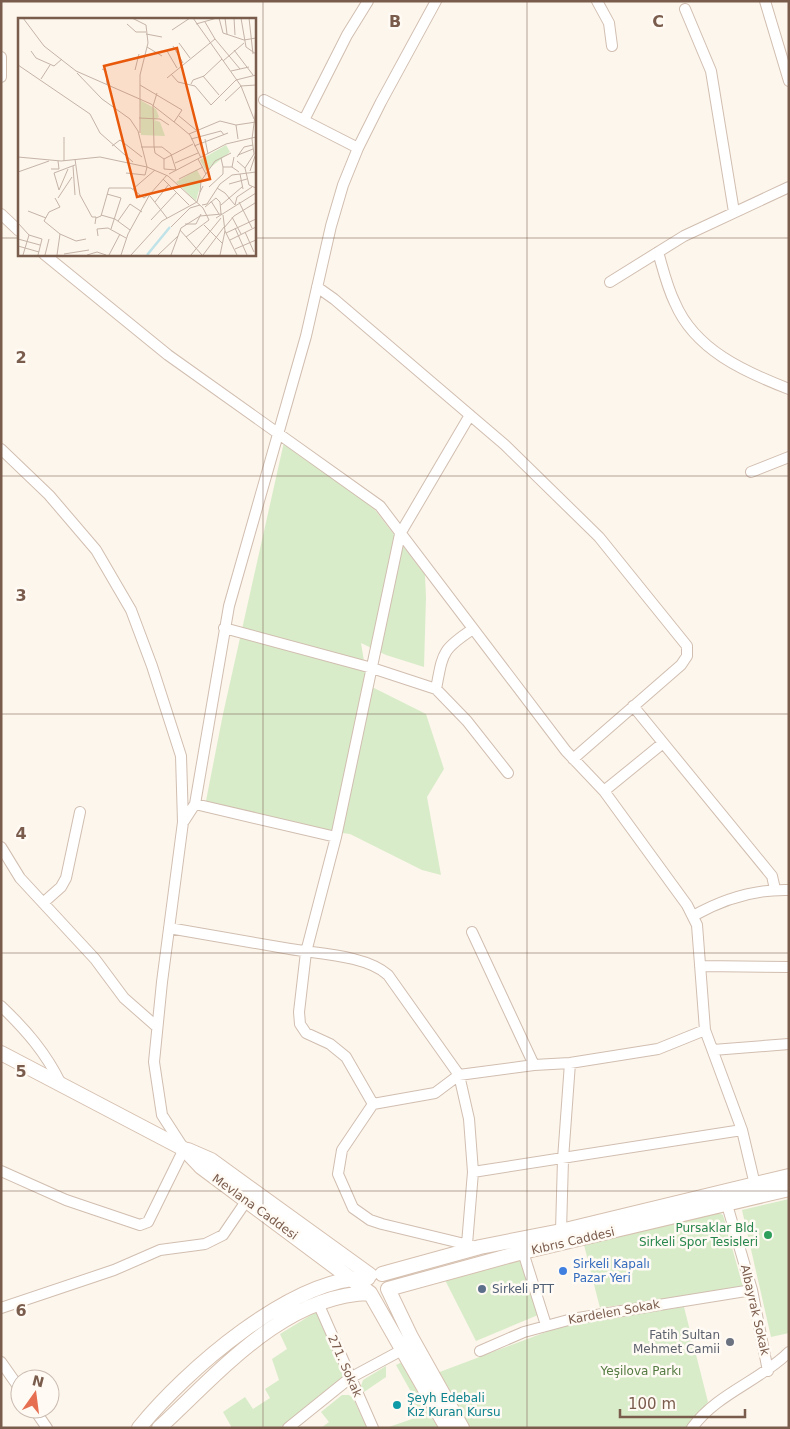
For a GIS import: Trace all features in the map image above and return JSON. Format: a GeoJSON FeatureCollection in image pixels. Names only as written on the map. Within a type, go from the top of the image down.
{"type":"FeatureCollection","features":[{"type":"Feature","properties":{"kind":"main road"},"geometry":{"type":"LineString","coordinates":[[1,1053],[184,1149],[211,1160],[249,1196],[373,1276],[388,1278],[388,1289],[411,1337],[462,1428]]}},
{"type":"Feature","properties":{"kind":"main road"},"geometry":{"type":"LineString","coordinates":[[756,1190],[789,1176]]}},
{"type":"Feature","properties":{"kind":"main road","name":"Kıbrıs Caddesi"},"geometry":{"type":"LineString","coordinates":[[388,1289],[756,1190],[789,1189]]}},
{"type":"Feature","properties":{"kind":"main road","name":"Mevlana Caddesi"},"geometry":{"type":"LineString","coordinates":[[249,1196],[370,1292],[447,1428]]}},
{"type":"Feature","properties":{"kind":"main road"},"geometry":{"type":"LineString","coordinates":[[141,1427],[188,1379],[244,1330],[291,1300],[323,1285],[351,1278],[373,1276],[474,1246],[562,1231],[726,1198]]}},
{"type":"Feature","properties":{"kind":"main road"},"geometry":{"type":"LineString","coordinates":[[370,1292],[366,1284],[373,1276]]}},
{"type":"Feature","properties":{"kind":"main road"},"geometry":{"type":"LineString","coordinates":[[159,1428],[258,1338],[318,1303],[355,1293],[370,1292],[380,1295],[388,1289]]}},
{"type":"Feature","properties":{"kind":"street"},"geometry":{"type":"LineString","coordinates":[[304,120],[347,35],[368,1]]}},
{"type":"Feature","properties":{"kind":"street"},"geometry":{"type":"LineString","coordinates":[[183,822],[195,804],[224,628],[306,336],[331,226],[358,148],[418,31],[436,1]]}},
{"type":"Feature","properties":{"kind":"street"},"geometry":{"type":"LineString","coordinates":[[597,1],[609,23],[612,46]]}},
{"type":"Feature","properties":{"kind":"street"},"geometry":{"type":"LineString","coordinates":[[765,1],[789,81]]}},
{"type":"Feature","properties":{"kind":"street"},"geometry":{"type":"LineString","coordinates":[[685,9],[710,72],[734,212]]}},
{"type":"Feature","properties":{"kind":"street"},"geometry":{"type":"LineString","coordinates":[[1,57],[1,77]]}},
{"type":"Feature","properties":{"kind":"street"},"geometry":{"type":"LineString","coordinates":[[264,100],[358,148]]}},
{"type":"Feature","properties":{"kind":"street"},"geometry":{"type":"LineString","coordinates":[[610,282],[684,236],[789,187]]}},
{"type":"Feature","properties":{"kind":"street"},"geometry":{"type":"LineString","coordinates":[[1,214],[18,230]]}},
{"type":"Feature","properties":{"kind":"street"},"geometry":{"type":"LineString","coordinates":[[658,252],[675,304],[690,328],[718,353],[740,368],[789,389]]}},
{"type":"Feature","properties":{"kind":"street"},"geometry":{"type":"LineString","coordinates":[[45,255],[168,355],[380,506],[472,629],[573,758],[604,792],[688,905],[697,925],[705,1030],[742,1130],[756,1190]]}},
{"type":"Feature","properties":{"kind":"street"},"geometry":{"type":"LineString","coordinates":[[317,288],[505,445],[599,537],[687,646],[687,656],[680,664],[573,758]]}},
{"type":"Feature","properties":{"kind":"street"},"geometry":{"type":"LineString","coordinates":[[372,1104],[346,1057],[336,1048],[306,1033],[300,1024],[299,1012],[306,952],[336,837],[400,534],[470,415]]}},
{"type":"Feature","properties":{"kind":"street"},"geometry":{"type":"LineString","coordinates":[[1,449],[49,495],[96,550],[131,610],[152,666],[181,756],[183,822],[154,1062],[162,1115],[184,1149],[148,1222],[140,1225],[66,1200],[1,1171]]}},
{"type":"Feature","properties":{"kind":"street"},"geometry":{"type":"LineString","coordinates":[[751,472],[789,457]]}},
{"type":"Feature","properties":{"kind":"street"},"geometry":{"type":"LineString","coordinates":[[224,628],[372,668],[436,689],[467,721],[508,773]]}},
{"type":"Feature","properties":{"kind":"street"},"geometry":{"type":"LineString","coordinates":[[436,689],[443,654],[450,644],[472,629]]}},
{"type":"Feature","properties":{"kind":"street"},"geometry":{"type":"LineString","coordinates":[[633,706],[772,876],[775,889]]}},
{"type":"Feature","properties":{"kind":"street"},"geometry":{"type":"LineString","coordinates":[[604,792],[663,743]]}},
{"type":"Feature","properties":{"kind":"street"},"geometry":{"type":"LineString","coordinates":[[195,804],[336,837]]}},
{"type":"Feature","properties":{"kind":"street"},"geometry":{"type":"LineString","coordinates":[[43,903],[61,887],[66,878],[80,812]]}},
{"type":"Feature","properties":{"kind":"street"},"geometry":{"type":"LineString","coordinates":[[1,847],[20,878],[95,959],[124,998],[157,1027]]}},
{"type":"Feature","properties":{"kind":"street"},"geometry":{"type":"LineString","coordinates":[[693,916],[734,897],[775,889],[789,890]]}},
{"type":"Feature","properties":{"kind":"street"},"geometry":{"type":"LineString","coordinates":[[169,928],[371,964],[384,971],[459,1075],[469,1118],[473,1172],[474,1246],[382,1224],[370,1220],[353,1208],[338,1174],[339,1158],[372,1104],[435,1093],[459,1075],[534,1065],[570,1063],[658,1048],[705,1030]]}},
{"type":"Feature","properties":{"kind":"street"},"geometry":{"type":"LineString","coordinates":[[472,932],[534,1065]]}},
{"type":"Feature","properties":{"kind":"street"},"geometry":{"type":"LineString","coordinates":[[700,966],[789,967]]}},
{"type":"Feature","properties":{"kind":"street"},"geometry":{"type":"LineString","coordinates":[[1,1006],[32,1036],[50,1062],[61,1084]]}},
{"type":"Feature","properties":{"kind":"street"},"geometry":{"type":"LineString","coordinates":[[713,1050],[789,1044]]}},
{"type":"Feature","properties":{"kind":"street"},"geometry":{"type":"LineString","coordinates":[[562,1231],[563,1159],[570,1063]]}},
{"type":"Feature","properties":{"kind":"street"},"geometry":{"type":"LineString","coordinates":[[473,1172],[742,1130]]}},
{"type":"Feature","properties":{"kind":"street"},"geometry":{"type":"LineString","coordinates":[[1,1308],[114,1270],[160,1250],[205,1244],[224,1235],[249,1196]]}},
{"type":"Feature","properties":{"kind":"street","name":"Albayrak Sokak"},"geometry":{"type":"LineString","coordinates":[[726,1198],[752,1290],[768,1371]]}},
{"type":"Feature","properties":{"kind":"street"},"geometry":{"type":"LineString","coordinates":[[523,1252],[546,1325]]}},
{"type":"Feature","properties":{"kind":"street","name":"Kardelen Sokak"},"geometry":{"type":"LineString","coordinates":[[480,1351],[546,1325],[602,1313],[752,1290]]}},
{"type":"Feature","properties":{"kind":"street","name":"271. Sokak"},"geometry":{"type":"LineString","coordinates":[[318,1303],[373,1428]]}},
{"type":"Feature","properties":{"kind":"street"},"geometry":{"type":"LineString","coordinates":[[288,1428],[350,1378],[402,1350]]}},
{"type":"Feature","properties":{"kind":"street"},"geometry":{"type":"LineString","coordinates":[[692,1428],[711,1407],[768,1371],[789,1352]]}},
{"type":"Feature","properties":{"kind":"street"},"geometry":{"type":"LineString","coordinates":[[1,1362],[10,1375]]}},
{"type":"Feature","properties":{"kind":"green space"},"geometry":{"type":"Polygon","coordinates":[[[284,442],[372,506],[425,575],[424,667],[386,655],[361,643],[368,685],[426,714],[444,769],[427,797],[441,875],[422,870],[350,834],[283,825],[205,806],[223,714],[284,442]]]}},
{"type":"Feature","properties":{"kind":"green space"},"geometry":{"type":"Polygon","coordinates":[[[789,1199],[789,1333],[771,1337],[742,1210],[789,1199]]]}},
{"type":"Feature","properties":{"kind":"green space"},"geometry":{"type":"Polygon","coordinates":[[[719,1213],[723,1215],[743,1287],[600,1308],[584,1245],[719,1213]]]}},
{"type":"Feature","properties":{"kind":"green space"},"geometry":{"type":"Polygon","coordinates":[[[519,1259],[538,1315],[476,1341],[445,1280],[519,1259]]]}},
{"type":"Feature","properties":{"kind":"green space","name":"Yeşilova Parkı"},"geometry":{"type":"Polygon","coordinates":[[[684,1307],[708,1402],[686,1428],[470,1428],[437,1373],[562,1326],[590,1319],[684,1307]]]}},
{"type":"Feature","properties":{"kind":"green space"},"geometry":{"type":"Polygon","coordinates":[[[316,1312],[345,1377],[280,1428],[232,1428],[223,1412],[245,1397],[253,1409],[270,1398],[265,1389],[279,1380],[272,1359],[287,1349],[280,1334],[316,1312]]]}},
{"type":"Feature","properties":{"kind":"green space"},"geometry":{"type":"Polygon","coordinates":[[[402,1362],[438,1428],[386,1428],[415,1418],[413,1400],[415,1399],[396,1365],[402,1362]]]}},
{"type":"Feature","properties":{"kind":"green space"},"geometry":{"type":"Polygon","coordinates":[[[386,1366],[386,1377],[364,1392],[361,1386],[363,1380],[386,1366]]]}},
{"type":"Feature","properties":{"kind":"green space"},"geometry":{"type":"Polygon","coordinates":[[[342,1395],[349,1395],[353,1398],[367,1428],[321,1428],[329,1422],[321,1412],[342,1395]]]}},
{"type":"Feature","properties":{"kind":"place","name":"Pursaklar Bld. Sirkeli Spor Tesisleri"},"geometry":{"type":"Point","coordinates":[768,1235]}},
{"type":"Feature","properties":{"kind":"place","name":"Sirkeli Kapalı Pazar Yeri"},"geometry":{"type":"Point","coordinates":[563,1271]}},
{"type":"Feature","properties":{"kind":"place","name":"Sirkeli PTT"},"geometry":{"type":"Point","coordinates":[482,1289]}},
{"type":"Feature","properties":{"kind":"place","name":"Fatih Sultan Mehmet Camii"},"geometry":{"type":"Point","coordinates":[730,1342]}},
{"type":"Feature","properties":{"kind":"place","name":"Şeyh Edebali Kız Kuran Kursu"},"geometry":{"type":"Point","coordinates":[397,1405]}}]}
